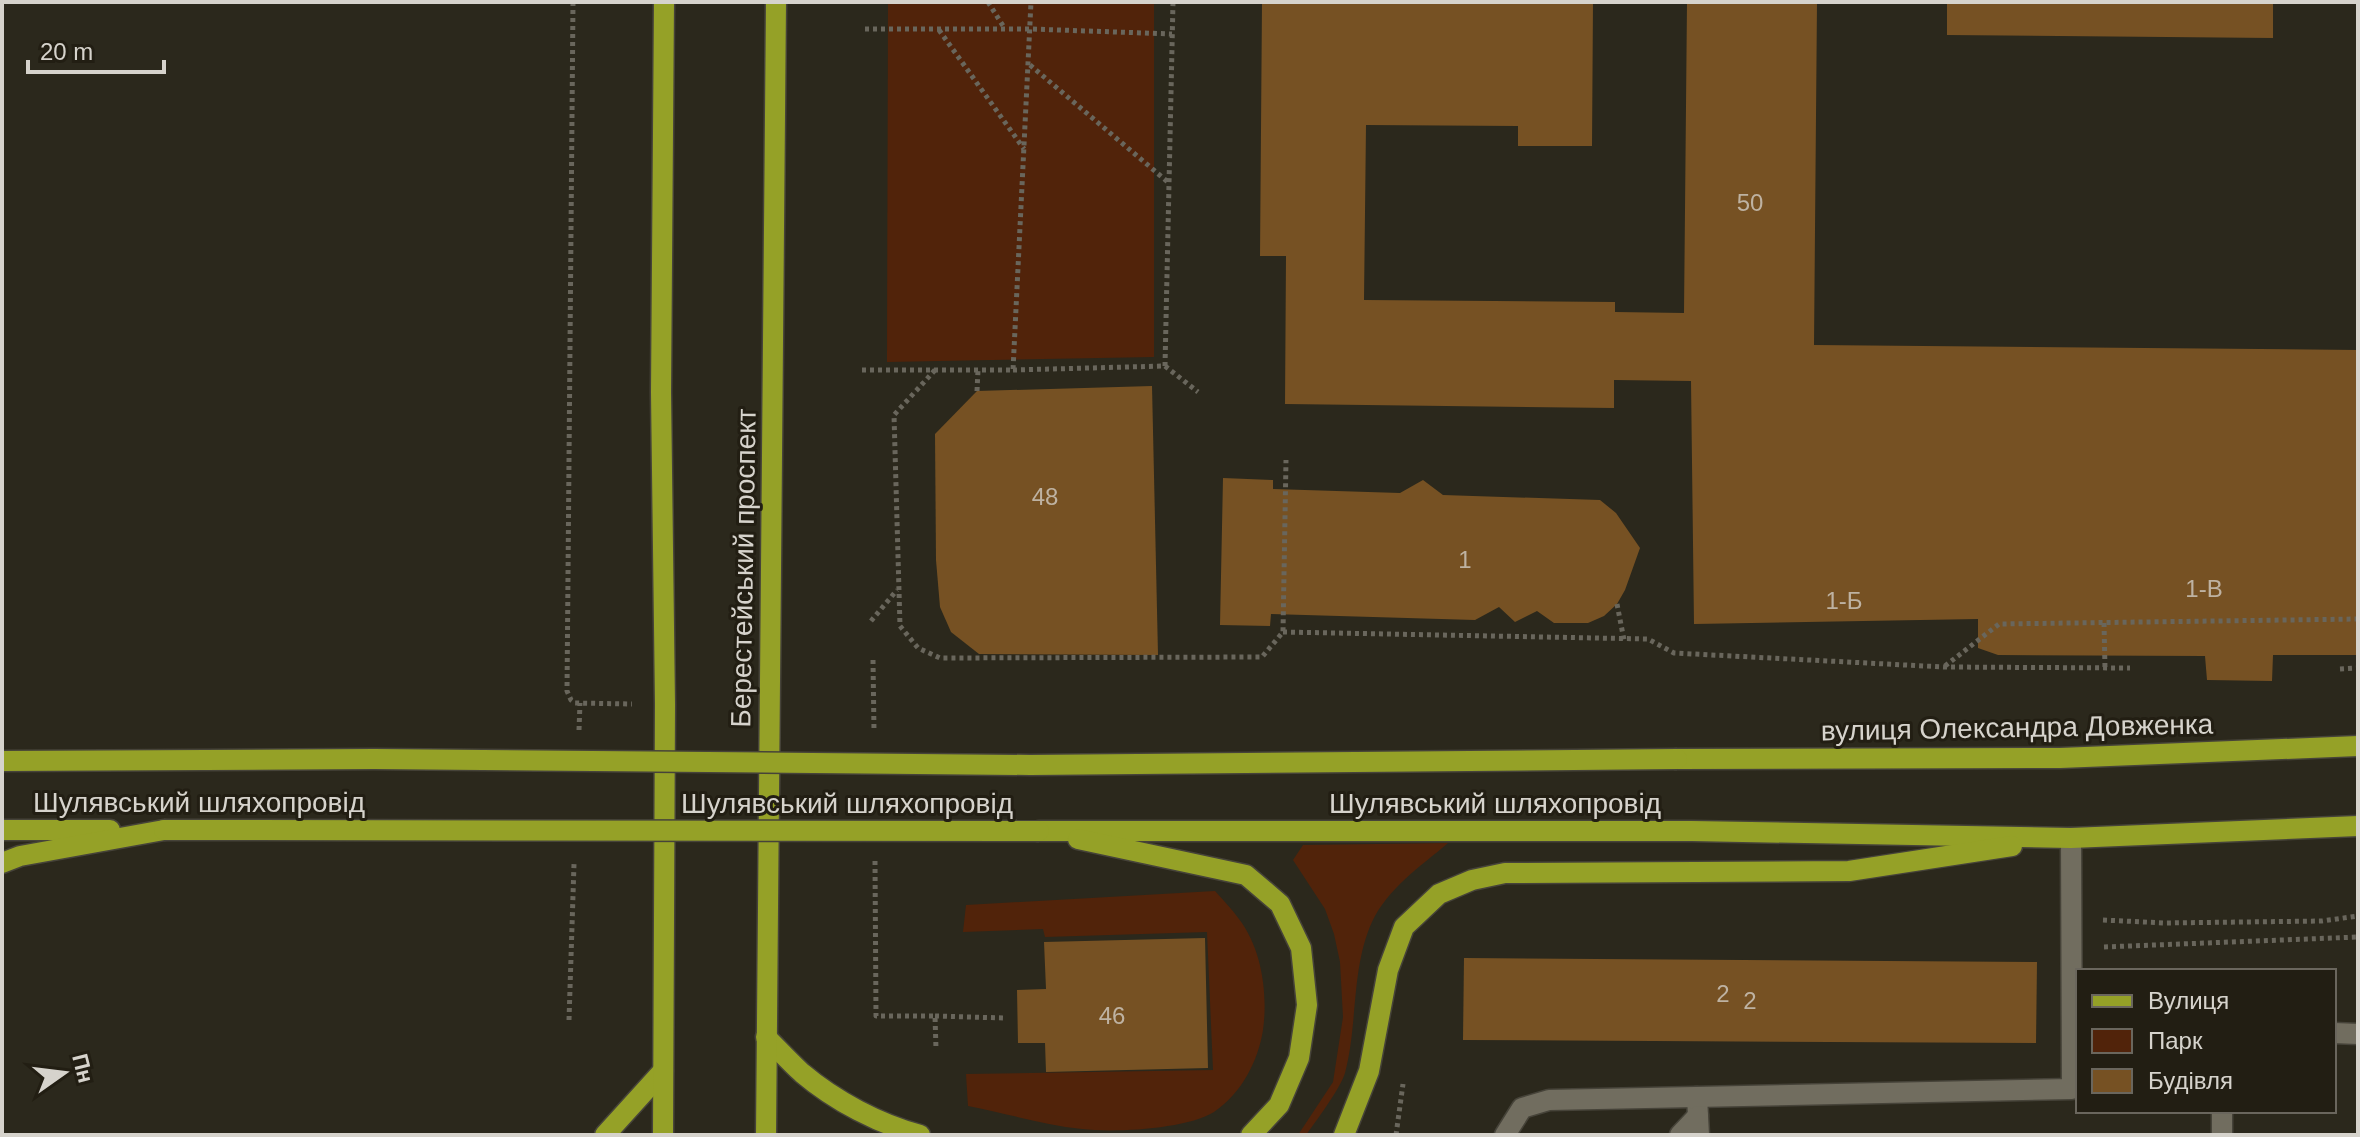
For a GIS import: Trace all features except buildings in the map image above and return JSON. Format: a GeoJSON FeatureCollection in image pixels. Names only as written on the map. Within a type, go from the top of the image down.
{"type":"FeatureCollection","features":[{"type":"Feature","properties":{"kind":"main road"},"geometry":{"type":"LineString","coordinates":[[663,1135],[665,704],[661,392],[664,2]]}},
{"type":"Feature","properties":{"kind":"main road","name":"Берестейський проспект"},"geometry":{"type":"LineString","coordinates":[[766,1135],[776,2]]}},
{"type":"Feature","properties":{"kind":"main road","name":"вулиця Олександра Довженка"},"geometry":{"type":"LineString","coordinates":[[1677,759],[2060,758],[2358,746]]}},
{"type":"Feature","properties":{"kind":"main road","name":"Шулявський шляхопровід"},"geometry":{"type":"LineString","coordinates":[[2,761],[374,759],[1030,765],[1677,759]]}},
{"type":"Feature","properties":{"kind":"main road"},"geometry":{"type":"LineString","coordinates":[[1344,1135],[1369,1071],[1388,970],[1404,927],[1439,894],[1472,880],[1505,873],[1849,871],[2071,838],[2358,826]]}},
{"type":"Feature","properties":{"kind":"main road","name":"Шулявський шляхопровід"},"geometry":{"type":"LineString","coordinates":[[2,830],[1692,831],[2071,838]]}},
{"type":"Feature","properties":{"kind":"main road"},"geometry":{"type":"LineString","coordinates":[[2,863],[20,856],[164,830]]}},
{"type":"Feature","properties":{"kind":"main road"},"geometry":{"type":"LineString","coordinates":[[1039,831],[1246,875],[1280,904],[1301,948],[1307,1005],[1299,1058],[1279,1105],[1251,1135]]}},
{"type":"Feature","properties":{"kind":"main road"},"geometry":{"type":"LineString","coordinates":[[766,1037],[803,1074],[848,1104],[895,1128],[920,1135]]}},
{"type":"Feature","properties":{"kind":"main road"},"geometry":{"type":"LineString","coordinates":[[605,1135],[663,1071]]}},
{"type":"Feature","properties":{"kind":"lane"},"geometry":{"type":"LineString","coordinates":[[1505,1135],[1522,1108],[1549,1100],[1698,1116],[2072,1089],[2071,838]]}},
{"type":"Feature","properties":{"kind":"lane"},"geometry":{"type":"LineString","coordinates":[[2336,1033],[2358,1034]]}},
{"type":"Feature","properties":{"kind":"lane"},"geometry":{"type":"LineString","coordinates":[[2222,1113],[2222,1135]]}},
{"type":"Feature","properties":{"kind":"lane"},"geometry":{"type":"LineString","coordinates":[[1680,1135],[1698,1116]]}},
{"type":"Feature","properties":{"kind":"path"},"geometry":{"type":"LineString","coordinates":[[573,2],[567,691],[571,700],[580,703],[665,704]]}},
{"type":"Feature","properties":{"kind":"path"},"geometry":{"type":"LineString","coordinates":[[988,2],[1005,29]]}},
{"type":"Feature","properties":{"kind":"path"},"geometry":{"type":"LineString","coordinates":[[1013,370],[1031,2]]}},
{"type":"Feature","properties":{"kind":"path"},"geometry":{"type":"LineString","coordinates":[[1165,366],[1173,2]]}},
{"type":"Feature","properties":{"kind":"path"},"geometry":{"type":"LineString","coordinates":[[865,29],[1031,29],[1172,34]]}},
{"type":"Feature","properties":{"kind":"path"},"geometry":{"type":"LineString","coordinates":[[938,29],[1024,149]]}},
{"type":"Feature","properties":{"kind":"path"},"geometry":{"type":"LineString","coordinates":[[1029,64],[1169,183]]}},
{"type":"Feature","properties":{"kind":"path"},"geometry":{"type":"LineString","coordinates":[[862,370],[1165,366],[1198,392]]}},
{"type":"Feature","properties":{"kind":"path"},"geometry":{"type":"LineString","coordinates":[[935,370],[894,415],[900,626],[918,648],[940,658],[1262,657],[1283,632],[1286,460]]}},
{"type":"Feature","properties":{"kind":"path"},"geometry":{"type":"LineString","coordinates":[[977,391],[978,370]]}},
{"type":"Feature","properties":{"kind":"path"},"geometry":{"type":"LineString","coordinates":[[871,621],[898,589]]}},
{"type":"Feature","properties":{"kind":"path"},"geometry":{"type":"LineString","coordinates":[[1617,604],[1624,640]]}},
{"type":"Feature","properties":{"kind":"path"},"geometry":{"type":"LineString","coordinates":[[1944,667],[1999,624],[2358,619]]}},
{"type":"Feature","properties":{"kind":"path"},"geometry":{"type":"LineString","coordinates":[[2104,623],[2105,668]]}},
{"type":"Feature","properties":{"kind":"path"},"geometry":{"type":"LineString","coordinates":[[1283,632],[1648,639],[1674,653],[1944,667],[2130,668]]}},
{"type":"Feature","properties":{"kind":"path"},"geometry":{"type":"LineString","coordinates":[[873,660],[874,738]]}},
{"type":"Feature","properties":{"kind":"path"},"geometry":{"type":"LineString","coordinates":[[2340,669],[2358,668]]}},
{"type":"Feature","properties":{"kind":"path"},"geometry":{"type":"LineString","coordinates":[[580,703],[580,711]]}},
{"type":"Feature","properties":{"kind":"path"},"geometry":{"type":"LineString","coordinates":[[874,846],[876,1016],[1004,1018]]}},
{"type":"Feature","properties":{"kind":"path"},"geometry":{"type":"LineString","coordinates":[[2096,920],[2165,923],[2322,921],[2358,916]]}},
{"type":"Feature","properties":{"kind":"path"},"geometry":{"type":"LineString","coordinates":[[2071,946],[2116,948],[2358,937]]}},
{"type":"Feature","properties":{"kind":"path"},"geometry":{"type":"LineString","coordinates":[[569,995],[569,1020]]}},
{"type":"Feature","properties":{"kind":"path"},"geometry":{"type":"LineString","coordinates":[[935,1016],[936,1049]]}},
{"type":"Feature","properties":{"kind":"green space"},"geometry":{"type":"Polygon","coordinates":[[[888,2],[1154,2],[1154,357],[887,362],[888,2]]]}},
{"type":"Feature","properties":{"kind":"green space"},"geometry":{"type":"Polygon","coordinates":[[[1448,843],[1396,888],[1372,922],[1361,958],[1345,1073],[1306,1135],[1298,1135],[1333,1082],[1343,1017],[1340,962],[1334,934],[1325,909],[1293,860],[1303,845],[1448,843]]]}},
{"type":"Feature","properties":{"kind":"green space"},"geometry":{"type":"Polygon","coordinates":[[[1215,891],[1239,919],[1253,944],[1262,972],[1265,1002],[1263,1030],[1253,1065],[1233,1096],[1224,1104],[1202,1118],[1169,1126],[1112,1130],[1068,1127],[968,1106],[966,1074],[1213,1070],[1207,932],[1045,937],[1043,929],[963,932],[966,905],[1215,891]]]}}]}
